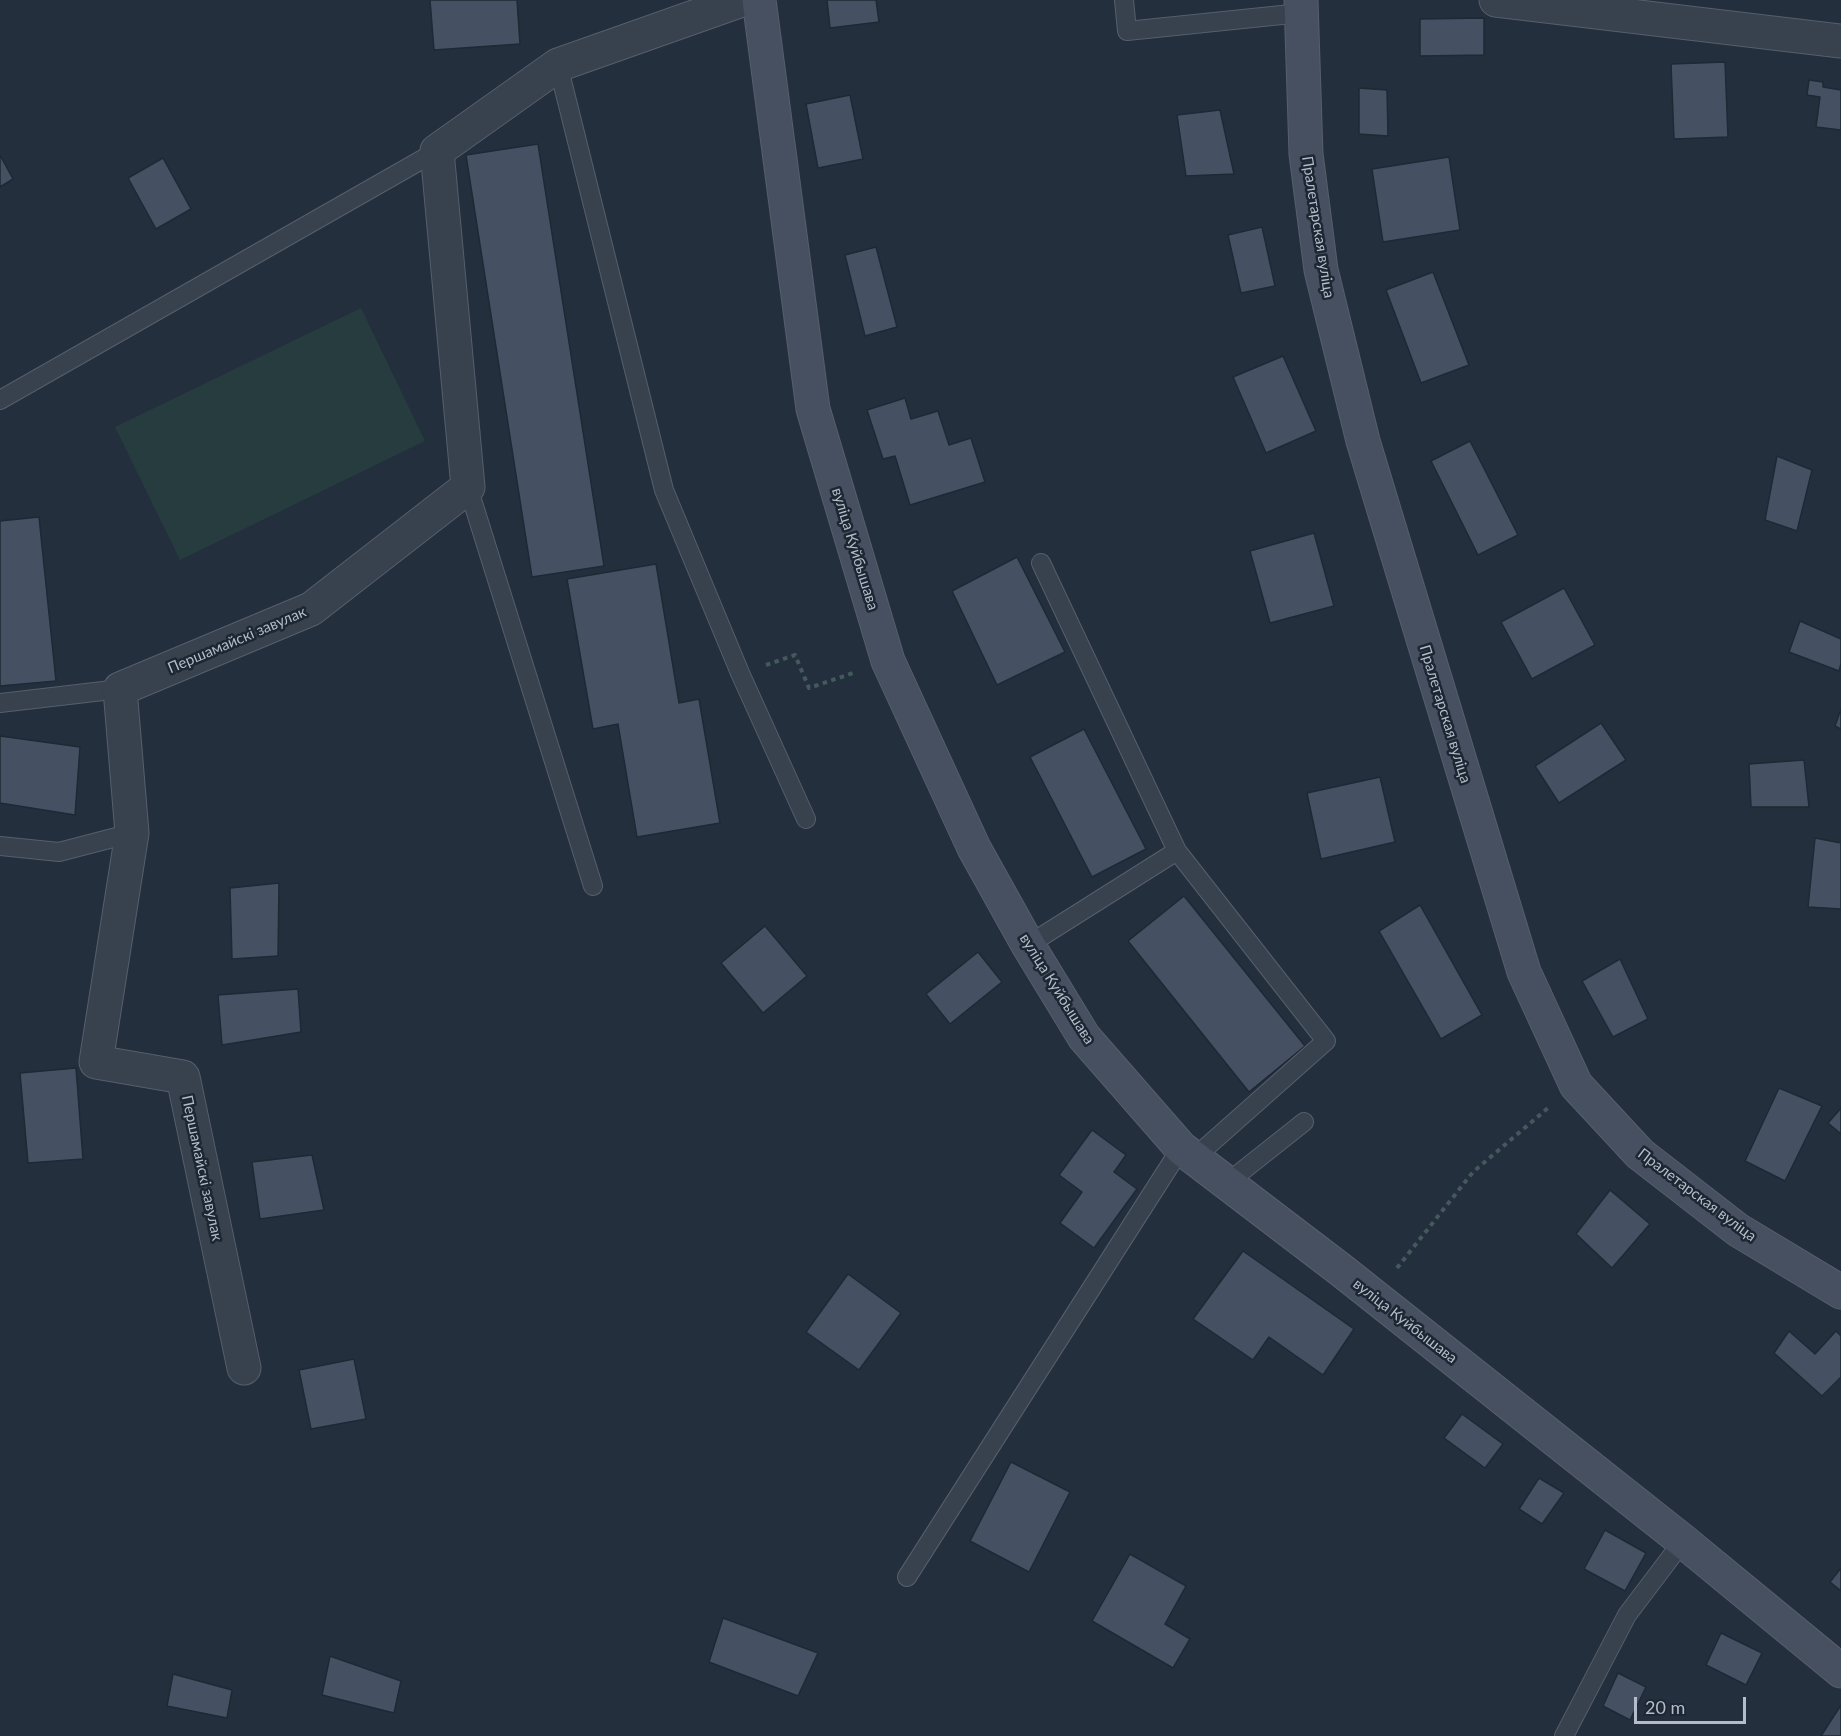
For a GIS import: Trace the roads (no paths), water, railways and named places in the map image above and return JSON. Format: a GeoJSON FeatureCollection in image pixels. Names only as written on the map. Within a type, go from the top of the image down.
{"type":"FeatureCollection","features":[{"type":"Feature","properties":{"kind":"main road","name":"вуліца Куйбышава"},"geometry":{"type":"LineString","coordinates":[[759,0],[813,410],[888,661],[974,848],[1028,945],[1084,1037],[1188,1153],[1341,1269],[1683,1541],[1841,1671]]}},
{"type":"Feature","properties":{"kind":"main road","name":"Пралетарская вуліца"},"geometry":{"type":"LineString","coordinates":[[1301,7],[1306,154],[1321,270],[1363,441],[1524,972],[1576,1084],[1640,1154],[1738,1230],[1841,1292]]}},
{"type":"Feature","properties":{"kind":"street"},"geometry":{"type":"LineString","coordinates":[[468,487],[437,151],[558,65],[742,0]]}},
{"type":"Feature","properties":{"kind":"street"},"geometry":{"type":"LineString","coordinates":[[1496,0],[1841,40]]}},
{"type":"Feature","properties":{"kind":"street","name":"Першамайскі завулак"},"geometry":{"type":"LineString","coordinates":[[244,1368],[183,1077],[96,1062],[132,833],[120,689],[311,609],[468,487]]}},
{"type":"Feature","properties":{"kind":"lane"},"geometry":{"type":"LineString","coordinates":[[1124,0],[1127,31],[1301,7]]}},
{"type":"Feature","properties":{"kind":"lane"},"geometry":{"type":"LineString","coordinates":[[558,65],[664,490],[740,673],[806,819]]}},
{"type":"Feature","properties":{"kind":"lane"},"geometry":{"type":"LineString","coordinates":[[0,400],[437,151]]}},
{"type":"Feature","properties":{"kind":"lane"},"geometry":{"type":"LineString","coordinates":[[468,487],[593,886]]}},
{"type":"Feature","properties":{"kind":"lane"},"geometry":{"type":"LineString","coordinates":[[907,1577],[1188,1153],[1326,1041],[1176,851],[1041,563]]}},
{"type":"Feature","properties":{"kind":"lane"},"geometry":{"type":"LineString","coordinates":[[0,703],[120,689]]}},
{"type":"Feature","properties":{"kind":"lane"},"geometry":{"type":"LineString","coordinates":[[0,846],[59,852],[132,833]]}},
{"type":"Feature","properties":{"kind":"lane"},"geometry":{"type":"LineString","coordinates":[[1028,945],[1176,851]]}},
{"type":"Feature","properties":{"kind":"lane"},"geometry":{"type":"LineString","coordinates":[[1227,1183],[1304,1122]]}},
{"type":"Feature","properties":{"kind":"lane"},"geometry":{"type":"LineString","coordinates":[[1564,1736],[1627,1615],[1683,1541]]}}]}
